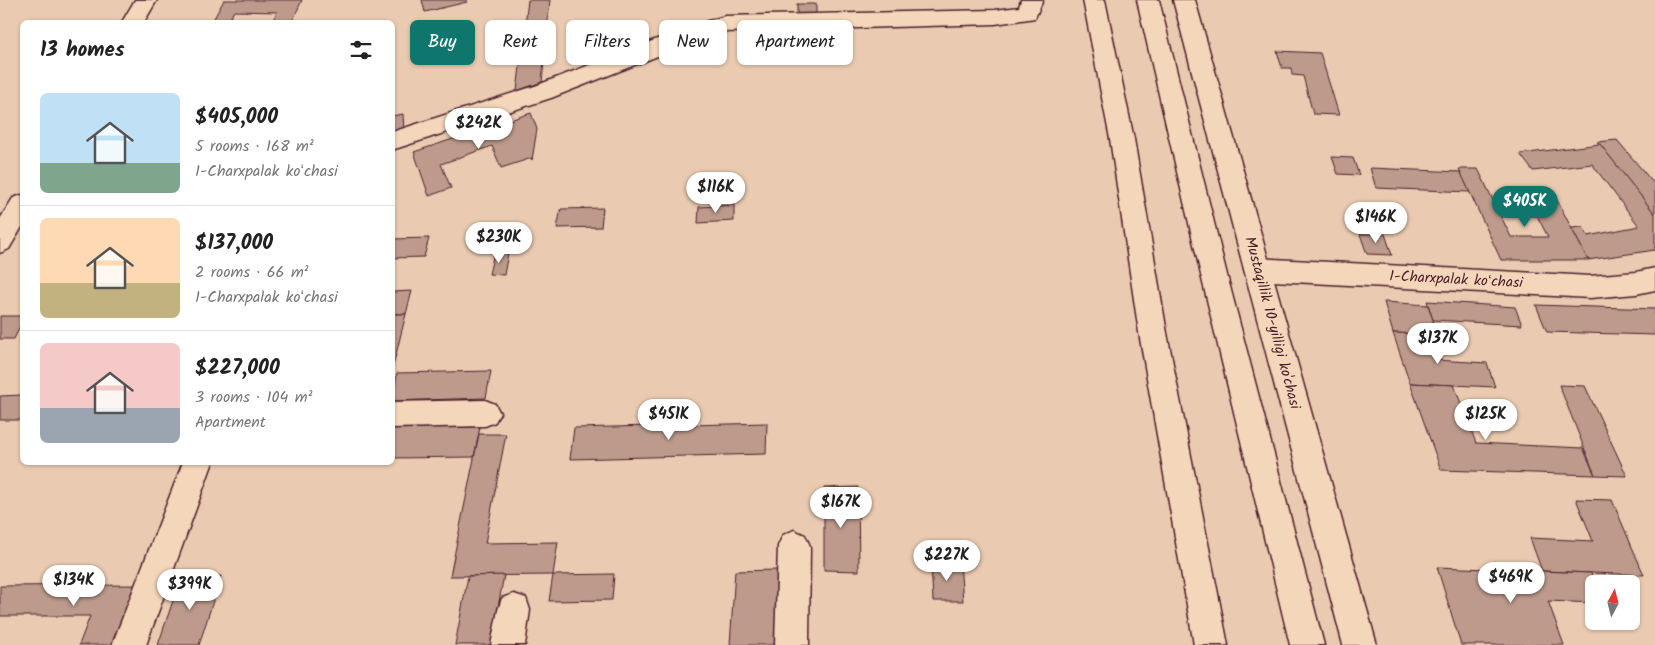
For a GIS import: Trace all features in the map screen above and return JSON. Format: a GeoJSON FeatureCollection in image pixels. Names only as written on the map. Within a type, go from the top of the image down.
{"type":"FeatureCollection","features":[{"type":"Feature","properties":{"kind":"street"},"geometry":{"type":"LineString","coordinates":[[134,20],[146,0]]}},
{"type":"Feature","properties":{"kind":"street"},"geometry":{"type":"LineString","coordinates":[[727,25],[753,22],[995,17],[1027,13],[1032,0]]}},
{"type":"Feature","properties":{"kind":"street"},"geometry":{"type":"LineString","coordinates":[[1094,0],[1122,139],[1153,333],[1211,645]]}},
{"type":"Feature","properties":{"kind":"street"},"geometry":{"type":"LineString","coordinates":[[1148,0],[1214,275],[1307,645]]}},
{"type":"Feature","properties":{"kind":"street","name":"Mustaqillik 10-yilligi ko'chasi"},"geometry":{"type":"LineString","coordinates":[[1184,0],[1360,645]]}},
{"type":"Feature","properties":{"kind":"street"},"geometry":{"type":"LineString","coordinates":[[714,20],[715,2]]}},
{"type":"Feature","properties":{"kind":"street"},"geometry":{"type":"LineString","coordinates":[[395,140],[542,92],[659,48]]}},
{"type":"Feature","properties":{"kind":"street"},"geometry":{"type":"LineString","coordinates":[[10,235],[20,210]]}},
{"type":"Feature","properties":{"kind":"street","name":"1-Charxpalak koʻchasi"},"geometry":{"type":"LineString","coordinates":[[1257,269],[1590,287],[1636,283],[1655,279]]}},
{"type":"Feature","properties":{"kind":"street"},"geometry":{"type":"LineString","coordinates":[[395,415],[485,413]]}},
{"type":"Feature","properties":{"kind":"street"},"geometry":{"type":"LineString","coordinates":[[129,645],[197,465]]}},
{"type":"Feature","properties":{"kind":"street"},"geometry":{"type":"LineString","coordinates":[[792,645],[794,546]]}},
{"type":"Feature","properties":{"kind":"street"},"geometry":{"type":"LineString","coordinates":[[508,645],[514,610]]}},
{"type":"Feature","properties":{"kind":"building"},"geometry":{"type":"Polygon","coordinates":[[[224,0],[302,0],[293,20],[273,20],[277,12],[234,11],[229,20],[213,20],[224,0]]]}},
{"type":"Feature","properties":{"kind":"building"},"geometry":{"type":"Polygon","coordinates":[[[422,0],[466,0],[467,2],[425,12],[422,0]]]}},
{"type":"Feature","properties":{"kind":"building"},"geometry":{"type":"Polygon","coordinates":[[[528,0],[550,0],[548,20],[526,20],[528,0]]]}},
{"type":"Feature","properties":{"kind":"building"},"geometry":{"type":"Polygon","coordinates":[[[797,4],[816,4],[816,15],[797,15],[797,4]]]}},
{"type":"Feature","properties":{"kind":"building"},"geometry":{"type":"Polygon","coordinates":[[[1277,51],[1320,53],[1339,115],[1313,114],[1303,76],[1292,75],[1291,68],[1282,68],[1277,51]]]}},
{"type":"Feature","properties":{"kind":"building"},"geometry":{"type":"Polygon","coordinates":[[[520,65],[544,65],[542,82],[517,91],[520,65]]]}},
{"type":"Feature","properties":{"kind":"building"},"geometry":{"type":"Polygon","coordinates":[[[531,113],[537,129],[532,160],[532,158],[501,168],[492,146],[441,164],[451,188],[429,196],[414,152],[531,113]]]}},
{"type":"Feature","properties":{"kind":"building"},"geometry":{"type":"Polygon","coordinates":[[[403,114],[404,133],[395,135],[395,115],[403,114]]]}},
{"type":"Feature","properties":{"kind":"building"},"geometry":{"type":"Polygon","coordinates":[[[1617,140],[1655,185],[1655,214],[1597,142],[1617,140]]]}},
{"type":"Feature","properties":{"kind":"building"},"geometry":{"type":"Polygon","coordinates":[[[1600,144],[1655,214],[1655,250],[1588,260],[1571,228],[1583,227],[1588,236],[1639,226],[1592,164],[1533,171],[1520,154],[1600,144]]]}},
{"type":"Feature","properties":{"kind":"building"},"geometry":{"type":"Polygon","coordinates":[[[1332,157],[1353,158],[1359,175],[1338,174],[1332,157]]]}},
{"type":"Feature","properties":{"kind":"building"},"geometry":{"type":"Polygon","coordinates":[[[1370,168],[1461,172],[1470,192],[1376,188],[1370,168]]]}},
{"type":"Feature","properties":{"kind":"building"},"geometry":{"type":"Polygon","coordinates":[[[1459,169],[1478,169],[1511,237],[1548,237],[1529,200],[1557,200],[1588,260],[1501,260],[1459,169]]]}},
{"type":"Feature","properties":{"kind":"building"},"geometry":{"type":"Polygon","coordinates":[[[734,205],[734,221],[698,223],[699,207],[734,205]]]}},
{"type":"Feature","properties":{"kind":"building"},"geometry":{"type":"Polygon","coordinates":[[[603,208],[601,227],[557,228],[561,209],[603,208]]]}},
{"type":"Feature","properties":{"kind":"building"},"geometry":{"type":"Polygon","coordinates":[[[1360,234],[1385,234],[1392,255],[1367,254],[1360,234]]]}},
{"type":"Feature","properties":{"kind":"building"},"geometry":{"type":"Polygon","coordinates":[[[429,238],[424,257],[395,258],[395,239],[429,238]]]}},
{"type":"Feature","properties":{"kind":"building"},"geometry":{"type":"Polygon","coordinates":[[[494,253],[508,253],[504,275],[489,274],[494,253]]]}},
{"type":"Feature","properties":{"kind":"building"},"geometry":{"type":"Polygon","coordinates":[[[412,291],[406,314],[395,314],[395,292],[412,291]]]}},
{"type":"Feature","properties":{"kind":"building"},"geometry":{"type":"Polygon","coordinates":[[[1427,301],[1515,307],[1522,325],[1433,320],[1427,301]]]}},
{"type":"Feature","properties":{"kind":"building"},"geometry":{"type":"Polygon","coordinates":[[[1384,302],[1428,305],[1438,335],[1393,333],[1384,302]]]}},
{"type":"Feature","properties":{"kind":"building"},"geometry":{"type":"Polygon","coordinates":[[[1536,305],[1655,309],[1655,335],[1547,332],[1536,305]]]}},
{"type":"Feature","properties":{"kind":"building"},"geometry":{"type":"Polygon","coordinates":[[[395,314],[406,314],[395,358],[395,314]]]}},
{"type":"Feature","properties":{"kind":"building"},"geometry":{"type":"Polygon","coordinates":[[[0,316],[20,316],[20,326],[14,339],[0,339],[0,316]]]}},
{"type":"Feature","properties":{"kind":"building"},"geometry":{"type":"Polygon","coordinates":[[[1393,333],[1426,334],[1435,360],[1487,363],[1495,387],[1410,383],[1393,333]]]}},
{"type":"Feature","properties":{"kind":"building"},"geometry":{"type":"Polygon","coordinates":[[[491,371],[486,398],[395,401],[397,373],[491,371]]]}},
{"type":"Feature","properties":{"kind":"building"},"geometry":{"type":"Polygon","coordinates":[[[1410,383],[1454,385],[1476,443],[1583,448],[1595,475],[1441,470],[1410,383]]]}},
{"type":"Feature","properties":{"kind":"building"},"geometry":{"type":"Polygon","coordinates":[[[1559,385],[1585,386],[1627,476],[1595,475],[1559,385]]]}},
{"type":"Feature","properties":{"kind":"building"},"geometry":{"type":"Polygon","coordinates":[[[20,395],[20,420],[0,420],[0,396],[20,395]]]}},
{"type":"Feature","properties":{"kind":"building"},"geometry":{"type":"Polygon","coordinates":[[[767,423],[766,454],[570,459],[574,428],[767,423]]]}},
{"type":"Feature","properties":{"kind":"building"},"geometry":{"type":"Polygon","coordinates":[[[480,427],[474,457],[395,458],[395,428],[480,427]]]}},
{"type":"Feature","properties":{"kind":"building"},"geometry":{"type":"Polygon","coordinates":[[[479,434],[506,434],[485,543],[558,542],[553,575],[450,576],[479,434]]]}},
{"type":"Feature","properties":{"kind":"building"},"geometry":{"type":"Polygon","coordinates":[[[858,487],[859,571],[824,570],[824,488],[858,487]]]}},
{"type":"Feature","properties":{"kind":"building"},"geometry":{"type":"Polygon","coordinates":[[[1576,499],[1612,500],[1644,575],[1542,571],[1530,538],[1593,541],[1576,499]]]}},
{"type":"Feature","properties":{"kind":"building"},"geometry":{"type":"Polygon","coordinates":[[[931,563],[960,563],[963,601],[933,601],[931,563]]]}},
{"type":"Feature","properties":{"kind":"building"},"geometry":{"type":"Polygon","coordinates":[[[1437,567],[1591,573],[1592,575],[1585,575],[1585,603],[1548,601],[1564,645],[1461,645],[1437,567]]]}},
{"type":"Feature","properties":{"kind":"building"},"geometry":{"type":"Polygon","coordinates":[[[778,570],[775,645],[730,645],[735,571],[778,570]]]}},
{"type":"Feature","properties":{"kind":"building"},"geometry":{"type":"Polygon","coordinates":[[[614,574],[612,600],[549,601],[553,575],[614,574]]]}},
{"type":"Feature","properties":{"kind":"building"},"geometry":{"type":"Polygon","coordinates":[[[504,575],[491,645],[455,645],[468,576],[504,575]]]}},
{"type":"Feature","properties":{"kind":"building"},"geometry":{"type":"Polygon","coordinates":[[[221,576],[199,645],[158,645],[181,577],[221,576]]]}},
{"type":"Feature","properties":{"kind":"building"},"geometry":{"type":"Polygon","coordinates":[[[139,585],[116,645],[79,645],[90,616],[0,616],[0,586],[139,585]]]}}]}
